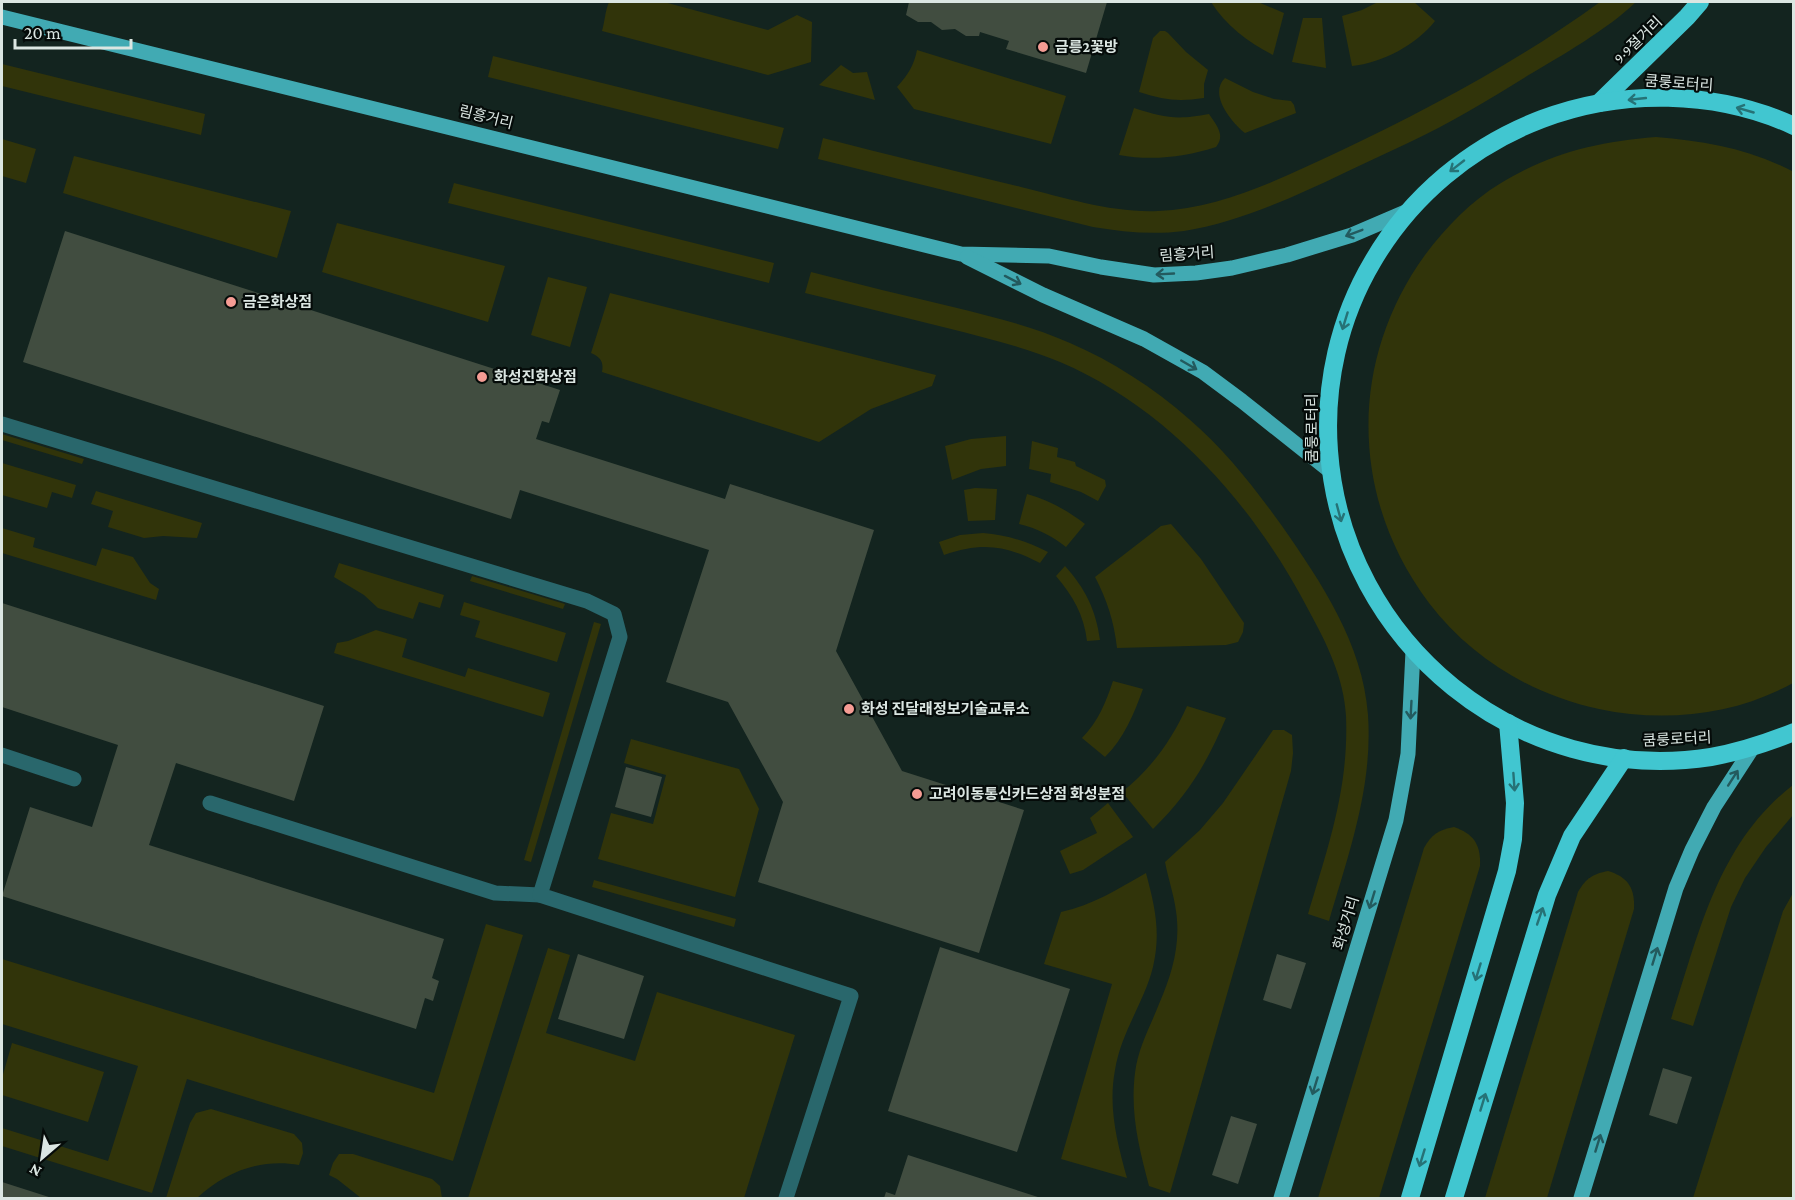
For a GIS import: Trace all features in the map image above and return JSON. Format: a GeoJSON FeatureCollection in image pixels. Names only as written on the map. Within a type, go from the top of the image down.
{"type":"FeatureCollection","features":[{"type":"Feature","properties":{"kind":"highway","name":"9·9절거리"},"geometry":{"type":"LineString","coordinates":[[1599,103],[1687,18],[1700,2]]}},
{"type":"Feature","properties":{"kind":"highway","name":"쿰룽로터리"},"geometry":{"type":"LineString","coordinates":[[1794,126],[1744,108],[1696,100],[1647,98],[1599,103],[1562,111],[1528,124],[1494,141],[1463,161],[1434,184],[1408,211],[1384,243],[1364,277],[1347,313],[1339,342],[1329,391],[1327,431],[1330,471],[1338,510],[1350,549],[1367,585],[1388,619],[1413,651],[1442,679],[1474,703],[1508,723],[1545,740],[1584,751],[1624,758],[1667,760],[1710,757],[1753,747],[1794,732]]}},
{"type":"Feature","properties":{"kind":"highway"},"geometry":{"type":"LineString","coordinates":[[1410,1198],[1507,871],[1513,839],[1515,803],[1508,723]]}},
{"type":"Feature","properties":{"kind":"highway"},"geometry":{"type":"LineString","coordinates":[[1454,1198],[1547,895],[1572,836],[1624,758]]}},
{"type":"Feature","properties":{"kind":"main road","name":"림흥거리"},"geometry":{"type":"LineString","coordinates":[[2,16],[961,254],[1053,300],[1144,339],[1203,372],[1242,400],[1330,471]]}},
{"type":"Feature","properties":{"kind":"main road","name":"림흥거리"},"geometry":{"type":"LineString","coordinates":[[961,254],[1049,256],[1154,275],[1196,273],[1232,268],[1287,255],[1352,235],[1408,211]]}},
{"type":"Feature","properties":{"kind":"main road","name":"화성거리"},"geometry":{"type":"LineString","coordinates":[[1281,1198],[1396,820],[1408,754],[1413,651]]}},
{"type":"Feature","properties":{"kind":"main road"},"geometry":{"type":"LineString","coordinates":[[1581,1198],[1676,888],[1714,807],[1753,747]]}},
{"type":"Feature","properties":{"kind":"street"},"geometry":{"type":"LineString","coordinates":[[2,424],[587,601],[614,614],[620,637],[540,895]]}},
{"type":"Feature","properties":{"kind":"street"},"geometry":{"type":"LineString","coordinates":[[2,755],[74,779]]}},
{"type":"Feature","properties":{"kind":"street"},"geometry":{"type":"LineString","coordinates":[[210,803],[495,893],[540,895],[851,996],[786,1198]]}},
{"type":"Feature","properties":{"kind":"green space"},"geometry":{"type":"Polygon","coordinates":[[[609,2],[664,2],[768,30],[797,15],[812,22],[811,62],[768,75],[602,31],[609,2]]]}},
{"type":"Feature","properties":{"kind":"green space"},"geometry":{"type":"Polygon","coordinates":[[[1211,2],[1258,2],[1284,13],[1273,55],[1238,33],[1211,2]]]}},
{"type":"Feature","properties":{"kind":"green space"},"geometry":{"type":"Polygon","coordinates":[[[1378,2],[1414,2],[1435,21],[1418,38],[1398,51],[1375,61],[1352,66],[1342,16],[1378,2]]]}},
{"type":"Feature","properties":{"kind":"green space"},"geometry":{"type":"Polygon","coordinates":[[[1600,2],[1636,2],[1584,42],[1438,128],[1285,200],[1245,216],[1204,227],[1184,231],[1149,233],[1093,227],[818,159],[823,138],[1106,207],[1158,211],[1205,205],[1273,182],[1406,119],[1506,64],[1600,2]]]}},
{"type":"Feature","properties":{"kind":"green space"},"geometry":{"type":"Polygon","coordinates":[[[1303,18],[1322,18],[1326,68],[1292,62],[1303,18]]]}},
{"type":"Feature","properties":{"kind":"green space"},"geometry":{"type":"Polygon","coordinates":[[[1160,31],[1168,33],[1208,70],[1204,84],[1204,98],[1171,100],[1139,92],[1153,38],[1160,31]]]}},
{"type":"Feature","properties":{"kind":"green space"},"geometry":{"type":"Polygon","coordinates":[[[917,50],[1066,96],[1051,144],[914,109],[897,87],[910,70],[917,50]]]}},
{"type":"Feature","properties":{"kind":"green space"},"geometry":{"type":"Polygon","coordinates":[[[493,56],[784,128],[778,149],[488,77],[493,56]]]}},
{"type":"Feature","properties":{"kind":"green space"},"geometry":{"type":"Polygon","coordinates":[[[2,64],[205,114],[201,135],[2,86],[2,64]]]}},
{"type":"Feature","properties":{"kind":"green space"},"geometry":{"type":"Polygon","coordinates":[[[841,65],[853,73],[867,72],[875,100],[819,85],[841,65]]]}},
{"type":"Feature","properties":{"kind":"green space"},"geometry":{"type":"Polygon","coordinates":[[[1225,78],[1253,92],[1274,99],[1291,101],[1296,113],[1245,133],[1228,115],[1220,100],[1220,85],[1225,78]]]}},
{"type":"Feature","properties":{"kind":"green space"},"geometry":{"type":"Polygon","coordinates":[[[1134,108],[1171,117],[1209,114],[1219,130],[1219,143],[1216,147],[1180,156],[1144,158],[1119,155],[1134,108]]]}},
{"type":"Feature","properties":{"kind":"green space"},"geometry":{"type":"Polygon","coordinates":[[[1656,137],[1727,147],[1761,157],[1794,172],[1793,683],[1748,703],[1724,709],[1674,715],[1624,713],[1574,703],[1527,684],[1484,657],[1464,641],[1429,603],[1403,562],[1384,519],[1373,475],[1368,429],[1372,384],[1382,339],[1400,296],[1425,255],[1450,225],[1490,190],[1539,163],[1576,150],[1614,142],[1656,137]]]}},
{"type":"Feature","properties":{"kind":"green space"},"geometry":{"type":"Polygon","coordinates":[[[2,139],[36,149],[26,183],[2,176],[2,139]]]}},
{"type":"Feature","properties":{"kind":"green space"},"geometry":{"type":"Polygon","coordinates":[[[74,156],[291,211],[277,258],[63,193],[74,156]]]}},
{"type":"Feature","properties":{"kind":"green space"},"geometry":{"type":"Polygon","coordinates":[[[454,183],[774,263],[769,283],[448,203],[454,183]]]}},
{"type":"Feature","properties":{"kind":"green space"},"geometry":{"type":"Polygon","coordinates":[[[337,223],[505,266],[488,322],[322,272],[337,223]]]}},
{"type":"Feature","properties":{"kind":"green space"},"geometry":{"type":"Polygon","coordinates":[[[811,272],[1012,322],[1086,350],[1132,376],[1176,408],[1215,443],[1250,483],[1311,569],[1338,615],[1358,663],[1364,689],[1369,741],[1367,768],[1358,819],[1329,921],[1308,914],[1330,841],[1341,793],[1346,742],[1345,702],[1342,688],[1316,623],[1263,535],[1235,499],[1206,465],[1173,434],[1138,406],[1100,382],[1060,362],[1019,347],[805,293],[811,272]]]}},
{"type":"Feature","properties":{"kind":"green space"},"geometry":{"type":"Polygon","coordinates":[[[548,277],[587,287],[570,347],[531,335],[548,277]]]}},
{"type":"Feature","properties":{"kind":"green space"},"geometry":{"type":"Polygon","coordinates":[[[610,293],[936,375],[932,386],[871,409],[819,442],[602,372],[601,360],[591,353],[610,293]]]}},
{"type":"Feature","properties":{"kind":"green space"},"geometry":{"type":"Polygon","coordinates":[[[2,434],[84,459],[82,464],[2,440],[2,434]]]}},
{"type":"Feature","properties":{"kind":"green space"},"geometry":{"type":"Polygon","coordinates":[[[1006,436],[1006,466],[981,469],[952,480],[945,446],[971,439],[1006,436]]]}},
{"type":"Feature","properties":{"kind":"green space"},"geometry":{"type":"Polygon","coordinates":[[[1032,441],[1058,448],[1057,457],[1075,462],[1076,466],[1105,480],[1106,486],[1098,501],[1081,492],[1050,482],[1051,474],[1029,469],[1032,441]]]}},
{"type":"Feature","properties":{"kind":"green space"},"geometry":{"type":"Polygon","coordinates":[[[2,463],[76,485],[72,498],[52,492],[47,508],[2,495],[2,463]]]}},
{"type":"Feature","properties":{"kind":"green space"},"geometry":{"type":"Polygon","coordinates":[[[997,489],[995,520],[968,521],[964,490],[997,489]]]}},
{"type":"Feature","properties":{"kind":"green space"},"geometry":{"type":"Polygon","coordinates":[[[96,491],[202,523],[197,538],[163,536],[144,538],[108,527],[113,511],[91,504],[96,491]]]}},
{"type":"Feature","properties":{"kind":"green space"},"geometry":{"type":"Polygon","coordinates":[[[1027,494],[1057,506],[1085,524],[1066,547],[1044,533],[1019,524],[1027,494]]]}},
{"type":"Feature","properties":{"kind":"green space"},"geometry":{"type":"Polygon","coordinates":[[[1171,524],[1201,559],[1244,623],[1238,642],[1226,645],[1117,648],[1109,611],[1095,577],[1161,526],[1171,524]]]}},
{"type":"Feature","properties":{"kind":"green space"},"geometry":{"type":"Polygon","coordinates":[[[2,528],[35,538],[33,547],[96,566],[102,548],[133,557],[150,583],[159,589],[156,600],[2,553],[2,528]]]}},
{"type":"Feature","properties":{"kind":"green space"},"geometry":{"type":"Polygon","coordinates":[[[983,533],[1016,539],[1048,552],[1040,563],[1016,552],[993,547],[970,548],[944,555],[939,542],[960,535],[983,533]]]}},
{"type":"Feature","properties":{"kind":"green space"},"geometry":{"type":"Polygon","coordinates":[[[339,563],[444,595],[440,608],[419,602],[413,619],[378,608],[364,595],[334,577],[339,563]]]}},
{"type":"Feature","properties":{"kind":"green space"},"geometry":{"type":"Polygon","coordinates":[[[1065,566],[1088,600],[1096,619],[1100,640],[1087,641],[1077,606],[1056,576],[1065,566]]]}},
{"type":"Feature","properties":{"kind":"green space"},"geometry":{"type":"Polygon","coordinates":[[[472,576],[565,604],[563,609],[470,581],[472,576]]]}},
{"type":"Feature","properties":{"kind":"green space"},"geometry":{"type":"Polygon","coordinates":[[[464,602],[566,633],[557,662],[475,637],[480,621],[460,615],[464,602]]]}},
{"type":"Feature","properties":{"kind":"green space"},"geometry":{"type":"Polygon","coordinates":[[[594,622],[601,624],[531,862],[524,860],[594,622]]]}},
{"type":"Feature","properties":{"kind":"green space"},"geometry":{"type":"Polygon","coordinates":[[[376,630],[407,639],[402,657],[465,677],[468,668],[550,693],[543,717],[334,653],[337,643],[376,630]]]}},
{"type":"Feature","properties":{"kind":"green space"},"geometry":{"type":"Polygon","coordinates":[[[1113,681],[1143,689],[1128,725],[1118,742],[1105,757],[1082,738],[1101,711],[1113,681]]]}},
{"type":"Feature","properties":{"kind":"green space"},"geometry":{"type":"Polygon","coordinates":[[[1187,706],[1226,718],[1196,778],[1153,829],[1122,792],[1160,753],[1175,731],[1187,706]]]}},
{"type":"Feature","properties":{"kind":"green space"},"geometry":{"type":"Polygon","coordinates":[[[1273,730],[1284,730],[1292,735],[1291,771],[1170,1193],[1149,1186],[1139,1144],[1134,1102],[1135,1073],[1139,1055],[1168,981],[1176,947],[1176,911],[1165,862],[1200,830],[1223,803],[1273,730]]]}},
{"type":"Feature","properties":{"kind":"green space"},"geometry":{"type":"Polygon","coordinates":[[[631,739],[739,769],[759,809],[735,897],[598,859],[611,813],[653,824],[666,775],[624,763],[631,739]]]}},
{"type":"Feature","properties":{"kind":"green space"},"geometry":{"type":"Polygon","coordinates":[[[1793,785],[1793,815],[1766,847],[1745,878],[1731,907],[1693,1026],[1671,1019],[1702,922],[1729,862],[1746,834],[1767,808],[1793,785]]]}},
{"type":"Feature","properties":{"kind":"green space"},"geometry":{"type":"Polygon","coordinates":[[[1108,803],[1133,837],[1083,870],[1070,874],[1060,851],[1097,833],[1090,818],[1108,803]]]}},
{"type":"Feature","properties":{"kind":"green space"},"geometry":{"type":"Polygon","coordinates":[[[1454,827],[1467,833],[1475,841],[1480,866],[1379,1198],[1318,1198],[1424,848],[1436,834],[1454,827]]]}},
{"type":"Feature","properties":{"kind":"green space"},"geometry":{"type":"Polygon","coordinates":[[[1608,871],[1615,873],[1629,884],[1634,909],[1547,1198],[1485,1198],[1578,892],[1590,877],[1608,871]]]}},
{"type":"Feature","properties":{"kind":"green space"},"geometry":{"type":"Polygon","coordinates":[[[1146,873],[1156,920],[1157,942],[1149,980],[1122,1043],[1113,1084],[1113,1111],[1127,1178],[1061,1159],[1112,984],[1044,964],[1061,912],[1095,901],[1146,873]]]}},
{"type":"Feature","properties":{"kind":"green space"},"geometry":{"type":"Polygon","coordinates":[[[594,880],[736,919],[734,927],[592,887],[594,880]]]}},
{"type":"Feature","properties":{"kind":"green space"},"geometry":{"type":"Polygon","coordinates":[[[1793,893],[1793,1198],[1693,1198],[1783,911],[1793,893]]]}},
{"type":"Feature","properties":{"kind":"green space"},"geometry":{"type":"Polygon","coordinates":[[[486,924],[523,935],[453,1161],[187,1079],[152,1193],[2,1146],[2,1128],[108,1161],[138,1066],[2,1024],[2,959],[434,1093],[486,924]]]}},
{"type":"Feature","properties":{"kind":"green space"},"geometry":{"type":"Polygon","coordinates":[[[548,948],[570,955],[546,1033],[635,1061],[657,992],[795,1035],[744,1198],[468,1198],[548,948]]]}},
{"type":"Feature","properties":{"kind":"green space"},"geometry":{"type":"Polygon","coordinates":[[[12,1043],[104,1072],[88,1122],[2,1095],[2,1078],[12,1043]]]}},
{"type":"Feature","properties":{"kind":"green space"},"geometry":{"type":"Polygon","coordinates":[[[211,1109],[294,1134],[302,1143],[303,1153],[299,1165],[271,1164],[244,1169],[219,1181],[197,1198],[166,1198],[190,1123],[196,1113],[211,1109]]]}},
{"type":"Feature","properties":{"kind":"green space"},"geometry":{"type":"Polygon","coordinates":[[[339,1154],[353,1154],[432,1179],[440,1186],[442,1198],[361,1198],[329,1175],[339,1154]]]}},
{"type":"Feature","properties":{"kind":"building"},"geometry":{"type":"Polygon","coordinates":[[[909,2],[1107,2],[1086,73],[1006,49],[1009,41],[980,32],[979,36],[966,36],[955,29],[942,30],[931,22],[918,22],[906,15],[909,2]]]}},
{"type":"Feature","properties":{"kind":"building"},"geometry":{"type":"Polygon","coordinates":[[[65,231],[560,390],[549,423],[542,421],[536,439],[725,499],[730,484],[874,530],[836,651],[902,771],[1024,810],[979,953],[758,882],[783,802],[728,702],[666,682],[709,550],[520,490],[511,519],[23,362],[65,231]]]}},
{"type":"Feature","properties":{"kind":"building"},"geometry":{"type":"Polygon","coordinates":[[[2,603],[324,706],[294,801],[176,763],[149,845],[444,939],[432,978],[439,981],[433,1001],[425,998],[416,1029],[2,896],[30,807],[92,827],[118,745],[2,707],[2,603]]]}},
{"type":"Feature","properties":{"kind":"building"},"geometry":{"type":"Polygon","coordinates":[[[626,767],[662,777],[651,817],[615,807],[626,767]]]}},
{"type":"Feature","properties":{"kind":"building"},"geometry":{"type":"Polygon","coordinates":[[[940,947],[1070,989],[1017,1152],[888,1111],[940,947]]]}},
{"type":"Feature","properties":{"kind":"building"},"geometry":{"type":"Polygon","coordinates":[[[578,954],[644,976],[624,1039],[558,1019],[578,954]]]}},
{"type":"Feature","properties":{"kind":"building"},"geometry":{"type":"Polygon","coordinates":[[[1277,954],[1306,963],[1291,1009],[1263,1000],[1277,954]]]}},
{"type":"Feature","properties":{"kind":"building"},"geometry":{"type":"Polygon","coordinates":[[[1663,1068],[1692,1077],[1677,1124],[1649,1115],[1663,1068]]]}},
{"type":"Feature","properties":{"kind":"building"},"geometry":{"type":"Polygon","coordinates":[[[1231,1116],[1257,1124],[1238,1184],[1212,1175],[1231,1116]]]}},
{"type":"Feature","properties":{"kind":"building"},"geometry":{"type":"Polygon","coordinates":[[[908,1155],[1041,1198],[884,1198],[886,1192],[895,1195],[908,1155]]]}},
{"type":"Feature","properties":{"kind":"building"},"geometry":{"type":"Polygon","coordinates":[[[2,1182],[52,1198],[2,1198],[2,1182]]]}},
{"type":"Feature","properties":{"kind":"place","name":"금릉2꽃방"},"geometry":{"type":"Point","coordinates":[1043,47]}},
{"type":"Feature","properties":{"kind":"place","name":"금은화상점"},"geometry":{"type":"Point","coordinates":[231,302]}},
{"type":"Feature","properties":{"kind":"place","name":"화성진화상점"},"geometry":{"type":"Point","coordinates":[482,377]}},
{"type":"Feature","properties":{"kind":"place","name":"화성 진달래정보기술교류소"},"geometry":{"type":"Point","coordinates":[849,709]}},
{"type":"Feature","properties":{"kind":"place","name":"고려이동통신카드상점 화성분점"},"geometry":{"type":"Point","coordinates":[917,794]}}]}
